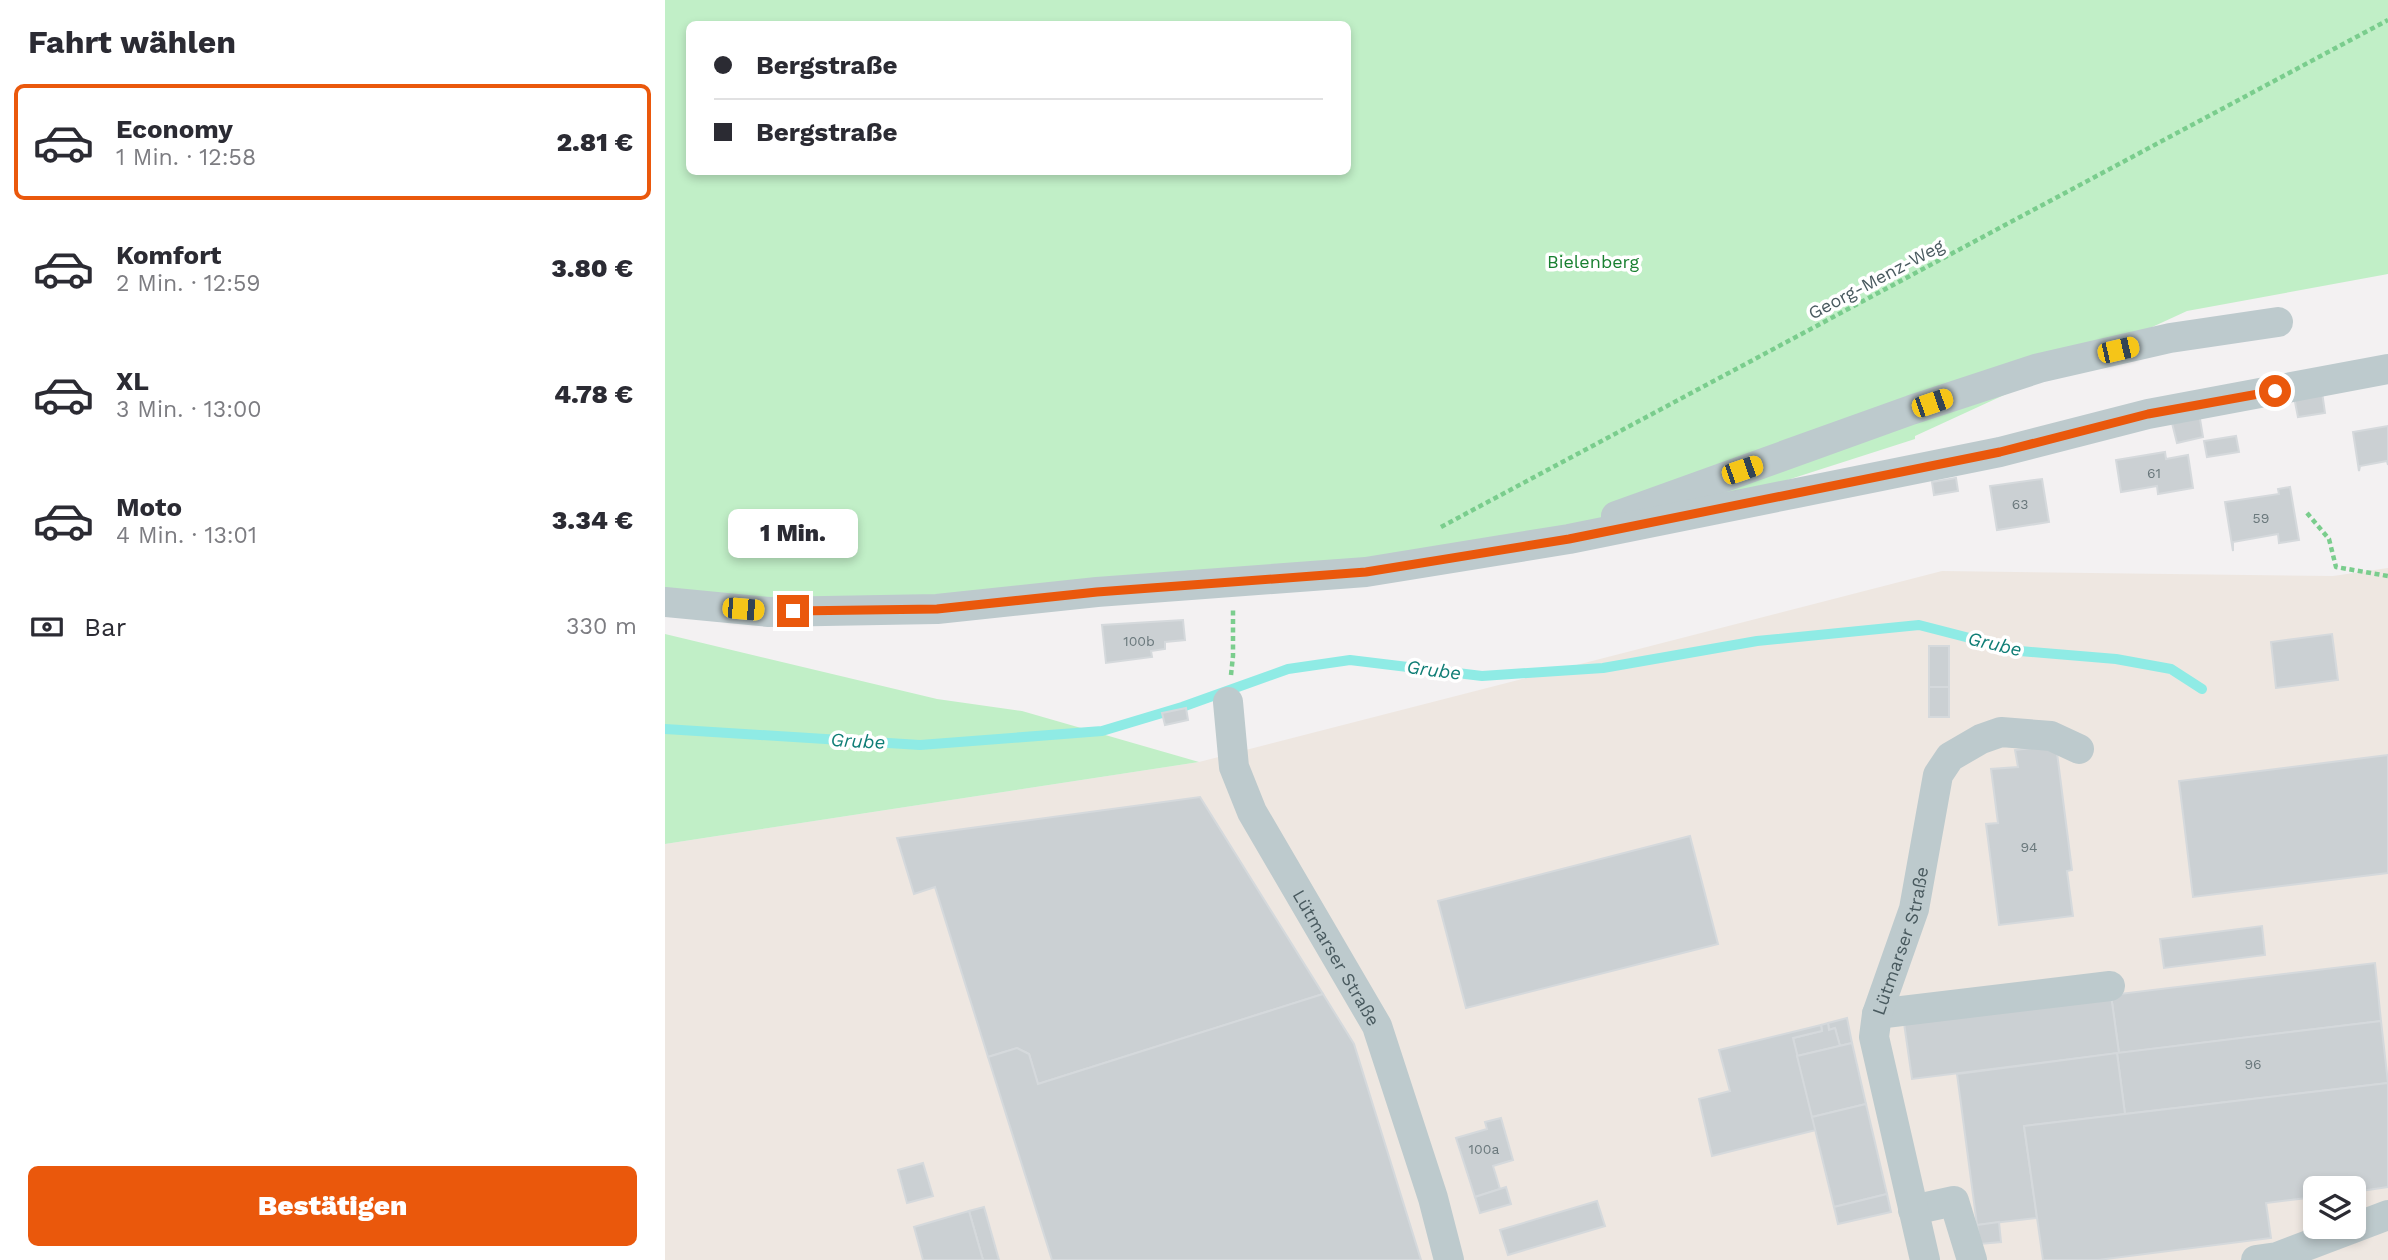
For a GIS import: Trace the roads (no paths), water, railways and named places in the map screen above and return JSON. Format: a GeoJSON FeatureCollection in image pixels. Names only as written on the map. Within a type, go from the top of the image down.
{"type":"FeatureCollection","features":[{"type":"Feature","properties":{"kind":"street"},"geometry":{"type":"LineString","coordinates":[[1569,539],[1591,525],[1670,495],[2029,372],[2170,338],[2278,323]]}},
{"type":"Feature","properties":{"kind":"street"},"geometry":{"type":"LineString","coordinates":[[665,602],[769,612],[937,609],[1097,592],[1366,572],[1569,539],[2000,452],[2148,414],[2388,369]]}},
{"type":"Feature","properties":{"kind":"street","name":"Lütmarser Straße"},"geometry":{"type":"LineString","coordinates":[[1228,702],[1234,766],[1252,812],[1377,1026],[1433,1198],[1449,1260]]}},
{"type":"Feature","properties":{"kind":"street","name":"Lütmarser Straße"},"geometry":{"type":"LineString","coordinates":[[1926,1260],[1874,1037],[1877,1014],[1915,909],[1938,775],[1950,757],[1981,739],[2001,732],[2051,736],[2079,750]]}},
{"type":"Feature","properties":{"kind":"street"},"geometry":{"type":"LineString","coordinates":[[1877,1014],[2110,986]]}},
{"type":"Feature","properties":{"kind":"street"},"geometry":{"type":"LineString","coordinates":[[1913,1210],[1954,1201],[1972,1260]]}},
{"type":"Feature","properties":{"kind":"street"},"geometry":{"type":"LineString","coordinates":[[2256,1260],[2277,1257],[2388,1215]]}},
{"type":"Feature","properties":{"kind":"waterway","name":"Grube"},"geometry":{"type":"LineString","coordinates":[[665,729],[920,745],[1102,731],[1182,707],[1288,669],[1350,660],[1482,676],[1603,668],[1757,641],[1919,625],[2020,651],[2116,659],[2171,669],[2202,689]]}},
{"type":"Feature","properties":{"kind":"park label","name":"Bielenberg"},"geometry":{"type":"Point","coordinates":[1593,261]}}]}
